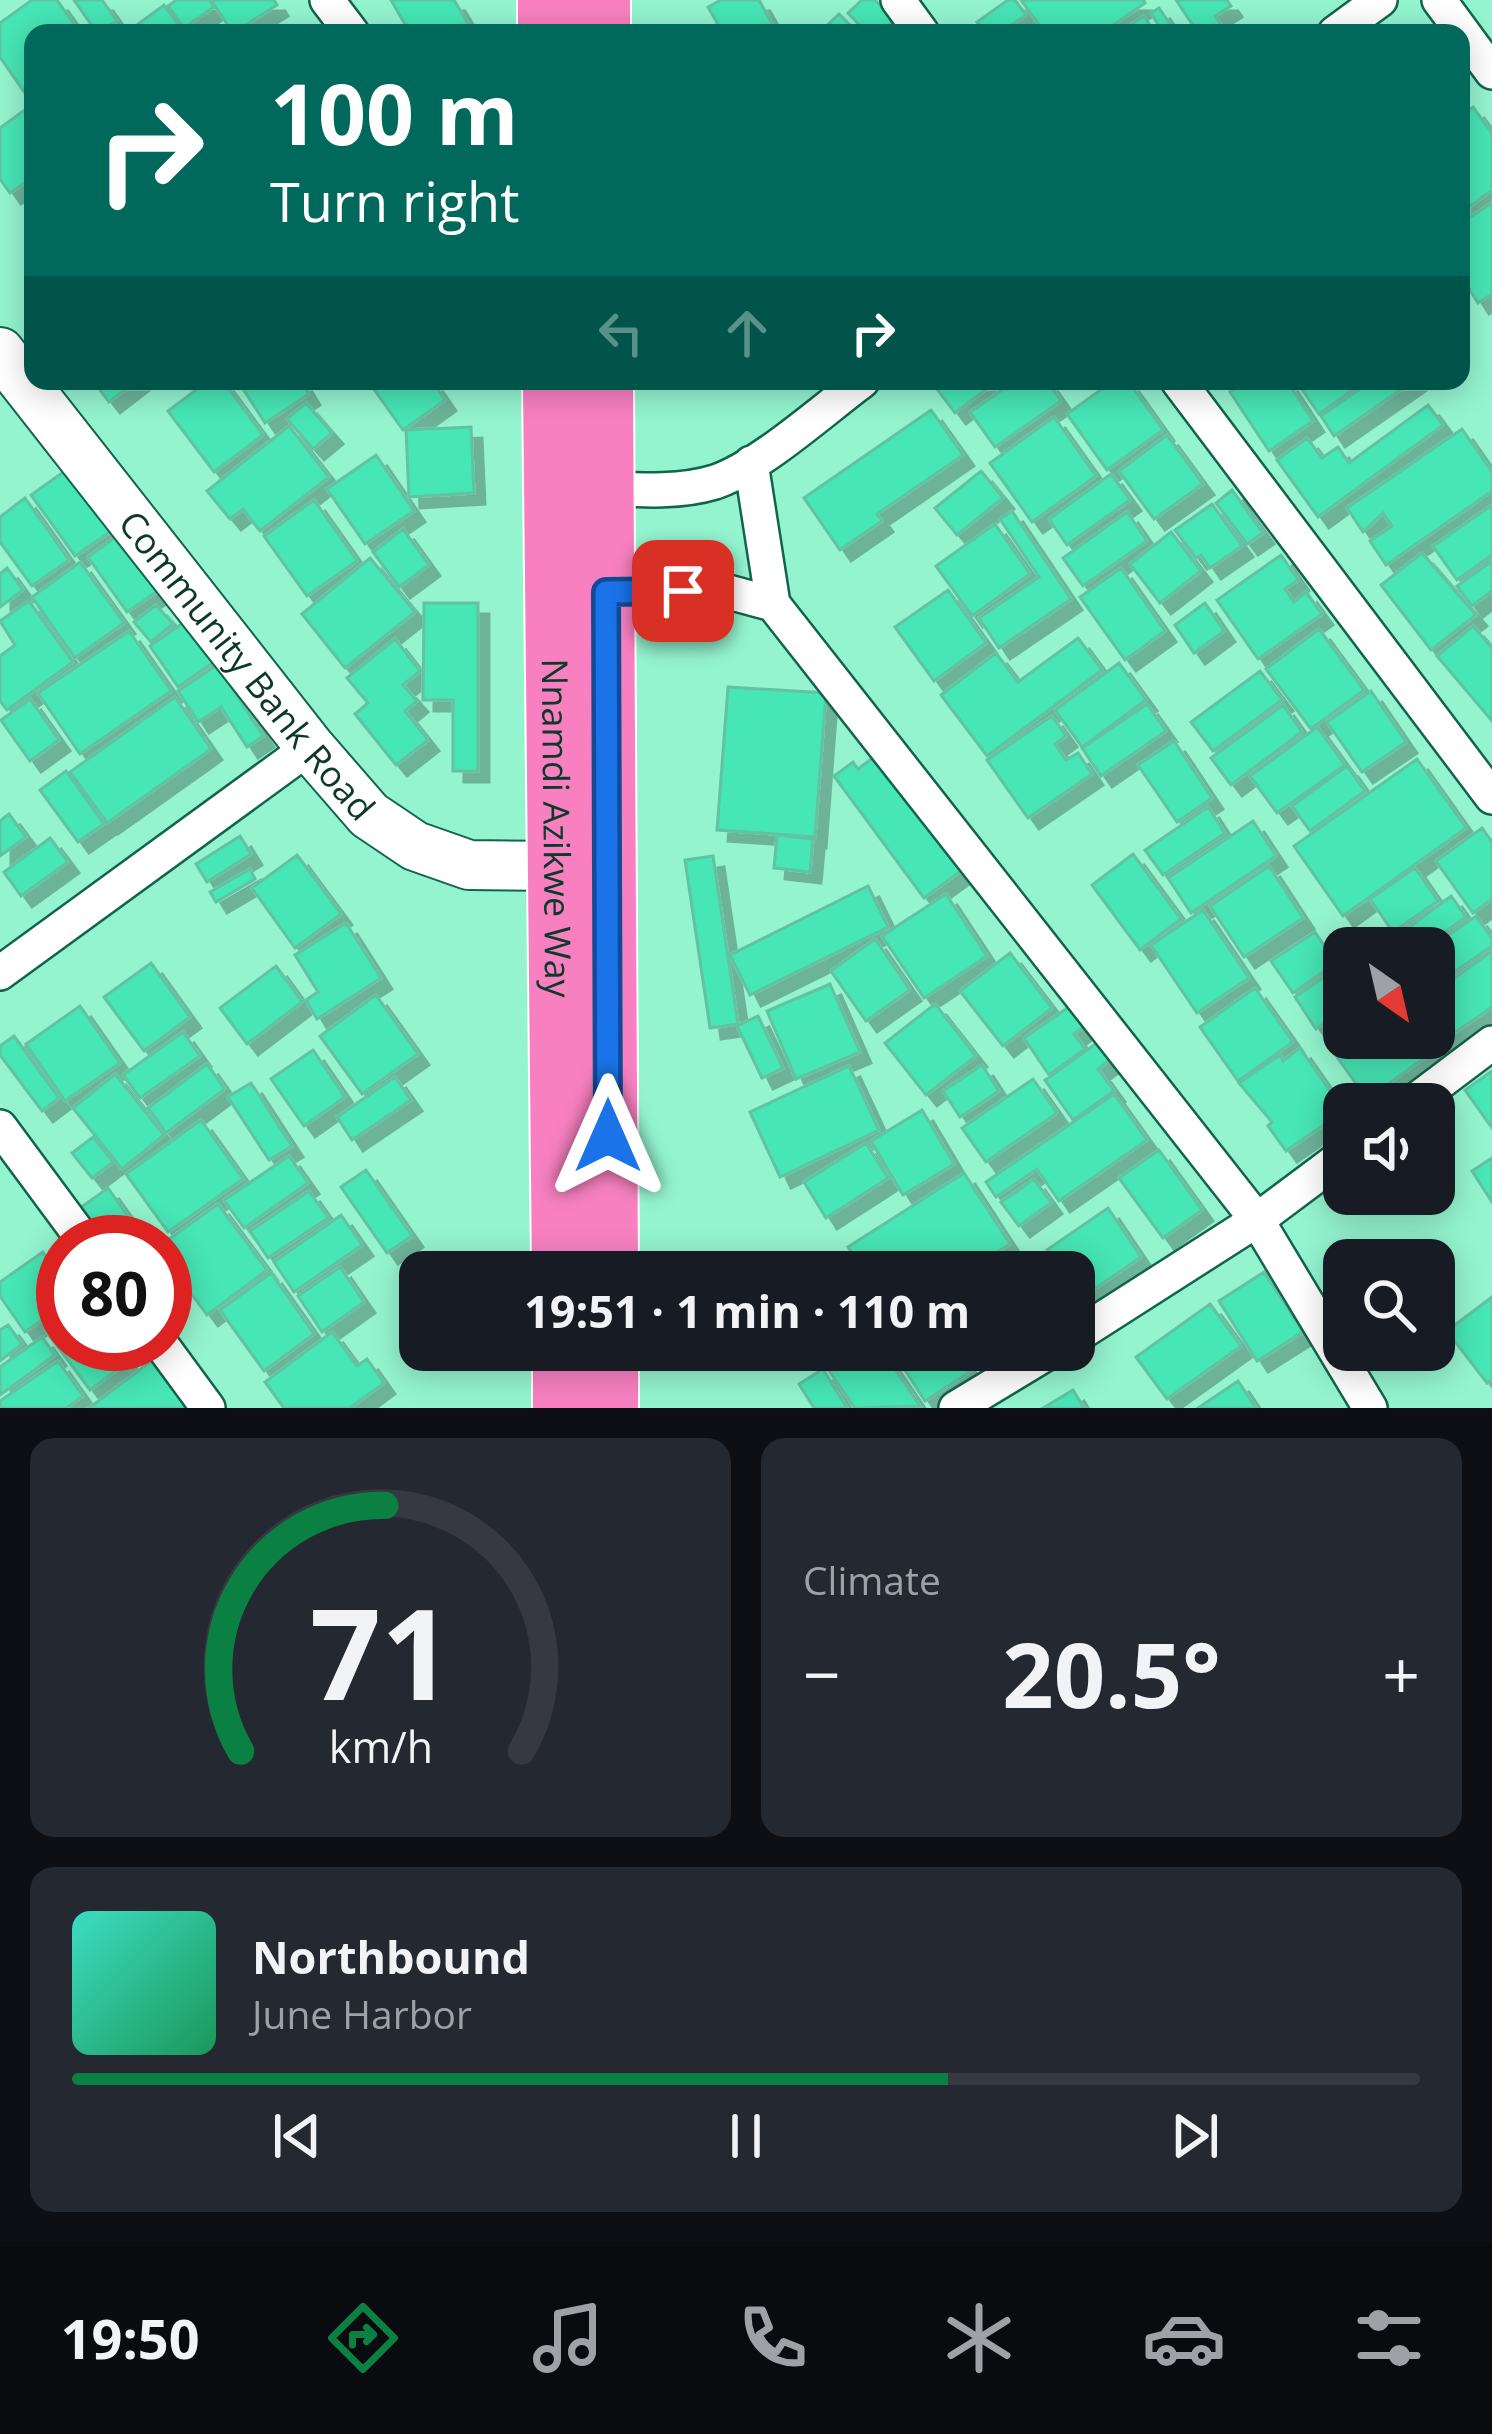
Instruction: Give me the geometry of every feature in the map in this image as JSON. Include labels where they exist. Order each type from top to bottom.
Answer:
[{"type":"highway","name":"Nnamdi Azikwe Way","points":[[554,390],[581,594],[607,1251]]},
{"type":"highway","name":"Nnamdi Azikwe Way","points":[[562,1251],[560,866],[581,594],[604,488],[603,390]]},
{"type":"highway","points":[[562,1371],[563,1408]]},
{"type":"highway","points":[[608,1371],[608,1408]]},
{"type":"street","points":[[327,0],[345,24]]},
{"type":"street","points":[[1347,24],[1380,0]]},
{"type":"street","points":[[1470,42],[1492,72]]},
{"type":"street","name":"Community Bank Road","points":[[0,352],[24,383]]},
{"type":"street","name":"Community Bank Road","points":[[30,390],[368,815],[415,846],[469,865],[560,866]]},
{"type":"street","points":[[604,488],[660,491],[716,482],[751,463],[850,390]]},
{"type":"street","points":[[1185,390],[1492,797]]},
{"type":"street","points":[[751,463],[773,604],[1257,1220],[1370,1408]]},
{"type":"street","points":[[581,594],[721,590],[773,604]]},
{"type":"street","points":[[0,973],[310,747]]},
{"type":"street","points":[[1439,1083],[1492,1043]]},
{"type":"street","points":[[0,1127],[65,1215]]},
{"type":"street","points":[[1095,1324],[1257,1220],[1323,1171]]},
{"type":"street","points":[[180,1371],[208,1408]]},
{"type":"street","points":[[956,1408],[1017,1371]]},
{"type":"building","points":[[32,0],[57,0],[74,24],[24,24],[24,92],[0,57],[0,23]]},
{"type":"building","points":[[74,0],[102,0],[117,21],[91,24]]},
{"type":"building","points":[[177,0],[209,0],[214,7],[190,24],[181,24],[168,6]]},
{"type":"building","points":[[211,0],[274,0],[277,5],[247,24],[227,24]]},
{"type":"building","points":[[391,0],[454,0],[468,24],[405,24]]},
{"type":"building","points":[[721,0],[759,0],[772,24],[718,24],[708,7]]},
{"type":"building","points":[[862,0],[875,0],[894,20],[858,24],[848,13]]},
{"type":"building","points":[[1008,0],[1015,0],[1026,15],[1013,24],[977,22]]},
{"type":"building","points":[[1021,0],[1145,3],[1115,24],[1038,24]]},
{"type":"building","points":[[1176,0],[1227,0],[1231,6],[1215,16],[1221,24],[1192,24]]},
{"type":"building","points":[[164,5],[178,24],[138,24]]},
{"type":"building","points":[[1159,8],[1170,24],[1158,24],[1151,13]]},
{"type":"building","points":[[839,14],[849,24],[828,24]]},
{"type":"building","points":[[1473,107],[1492,133],[1492,190],[1470,206]]},
{"type":"building","points":[[24,111],[24,183],[10,193],[0,179],[0,128]]},
{"type":"building","points":[[1492,203],[1492,294],[1478,303],[1470,290],[1470,217]]},
{"type":"building","points":[[100,390],[124,390],[109,402]]},
{"type":"building","points":[[196,390],[230,390],[263,435],[214,472],[168,411]]},
{"type":"building","points":[[244,390],[307,390],[309,394],[265,423]]},
{"type":"building","points":[[374,390],[438,390],[445,400],[403,430]]},
{"type":"building","points":[[938,390],[985,390],[955,413]]},
{"type":"building","points":[[1002,390],[1053,390],[1061,401],[995,447],[970,412]]},
{"type":"building","points":[[1100,390],[1134,390],[1163,430],[1107,470],[1067,414]]},
{"type":"building","points":[[1293,390],[1313,421],[1269,451],[1230,392]]},
{"type":"building","points":[[1302,390],[1352,390],[1319,414]]},
{"type":"building","points":[[1358,390],[1400,390],[1334,436],[1321,416]]},
{"type":"building","points":[[306,403],[332,433],[313,449],[287,419]]},
{"type":"building","points":[[1428,405],[1443,425],[1318,517],[1277,460],[1307,438],[1322,458],[1338,447],[1349,463]]},
{"type":"building","points":[[931,410],[963,455],[877,514],[882,521],[840,550],[804,498]]},
{"type":"building","points":[[1054,417],[1096,476],[1032,522],[990,463]]},
{"type":"building","points":[[289,426],[329,477],[260,531],[243,509],[230,519],[207,491]]},
{"type":"building","points":[[471,427],[474,493],[409,497],[406,430]]},
{"type":"building","points":[[1462,429],[1492,472],[1492,491],[1386,565],[1370,541],[1392,526],[1383,513],[1363,532],[1347,508]]},
{"type":"building","points":[[1167,435],[1203,484],[1154,519],[1119,471]]},
{"type":"building","points":[[376,455],[414,511],[365,544],[327,489]]},
{"type":"building","points":[[69,468],[113,530],[75,556],[31,495]]},
{"type":"building","points":[[981,471],[1003,498],[957,535],[935,508]]},
{"type":"building","points":[[1111,474],[1130,500],[1067,545],[1049,519]]},
{"type":"building","points":[[1232,490],[1263,533],[1247,544],[1216,503]]},
{"type":"building","points":[[25,498],[69,560],[32,586],[0,542],[0,517]]},
{"type":"building","points":[[314,500],[357,561],[307,596],[264,536]]},
{"type":"building","points":[[1212,504],[1242,546],[1210,568],[1175,530]]},
{"type":"building","points":[[1492,505],[1492,555],[1457,580],[1433,546]]},
{"type":"building","points":[[1012,511],[1071,599],[999,648],[979,618],[1039,577],[1000,519]]},
{"type":"building","points":[[1127,512],[1147,541],[1083,586],[1063,558]]},
{"type":"building","points":[[995,524],[1030,574],[972,616],[936,566]]},
{"type":"building","points":[[403,529],[429,565],[399,587],[373,552]]},
{"type":"building","points":[[1171,532],[1201,571],[1160,603],[1130,564]]},
{"type":"building","points":[[121,533],[161,589],[127,612],[88,557]]},
{"type":"building","points":[[1422,553],[1476,615],[1431,650],[1381,585]]},
{"type":"building","points":[[1281,555],[1298,580],[1285,589],[1294,602],[1306,592],[1322,614],[1258,659],[1217,600]]},
{"type":"building","points":[[370,558],[415,612],[345,668],[302,614]]},
{"type":"building","points":[[1492,561],[1492,591],[1472,606],[1457,586]]},
{"type":"building","points":[[80,562],[124,623],[75,658],[32,597]]},
{"type":"building","points":[[7,568],[23,590],[0,607],[0,574]]},
{"type":"building","points":[[1121,568],[1165,631],[1125,660],[1080,597]]},
{"type":"building","points":[[948,590],[986,643],[934,681],[895,627]]},
{"type":"building","points":[[29,601],[73,662],[7,710],[0,701],[0,656],[15,645],[0,621]]},
{"type":"building","points":[[424,603],[478,603],[478,771],[453,771],[453,700],[423,700]]},
{"type":"building","points":[[1205,603],[1224,631],[1194,653],[1175,625]]},
{"type":"building","points":[[156,605],[173,624],[151,642],[134,622]]},
{"type":"building","points":[[190,618],[218,659],[178,687],[150,646]]},
{"type":"building","points":[[1473,626],[1492,648],[1492,721],[1437,656]]},
{"type":"building","points":[[1319,629],[1364,690],[1311,729],[1266,669]]},
{"type":"building","points":[[129,631],[171,691],[80,754],[38,693]]},
{"type":"building","points":[[1078,638],[1102,670],[987,756],[941,695],[996,653],[1018,682]]},
{"type":"building","points":[[395,639],[420,671],[403,685],[417,701],[405,711],[428,740],[396,765],[355,714],[368,703],[347,678]]},
{"type":"building","points":[[1119,663],[1146,700],[1082,747],[1055,710]]},
{"type":"building","points":[[217,665],[263,736],[247,747],[221,707],[198,722],[178,691]]},
{"type":"building","points":[[1260,671],[1282,700],[1213,751],[1191,722]]},
{"type":"building","points":[[728,687],[826,693],[815,837],[717,830]]},
{"type":"building","points":[[1371,691],[1406,742],[1362,772],[1327,722]]},
{"type":"building","points":[[175,697],[211,749],[107,823],[70,772]]},
{"type":"building","points":[[30,699],[59,740],[30,761],[1,720]]},
{"type":"building","points":[[1147,704],[1166,731],[1101,776],[1082,748]]},
{"type":"building","points":[[1283,705],[1302,732],[1231,785],[1211,758]]},
{"type":"building","points":[[1052,716],[1066,736],[1055,744],[1066,760],[1078,753],[1092,774],[1028,818],[987,760]]},
{"type":"building","points":[[1317,727],[1345,765],[1277,813],[1250,776]]},
{"type":"building","points":[[1174,741],[1212,798],[1177,822],[1138,765]]},
{"type":"building","points":[[875,756],[961,871],[924,898],[834,776],[853,762],[858,769]]},
{"type":"building","points":[[1417,759],[1466,828],[1343,916],[1294,846]]},
{"type":"building","points":[[1347,766],[1365,791],[1310,831],[1292,806]]},
{"type":"building","points":[[66,771],[104,824],[78,842],[40,790]]},
{"type":"building","points":[[1208,807],[1225,833],[1163,875],[1145,850]]},
{"type":"building","points":[[9,814],[26,837],[0,856],[0,821]]},
{"type":"building","points":[[1253,821],[1276,856],[1191,913],[1168,878]]},
{"type":"building","points":[[1482,828],[1492,842],[1492,899],[1473,913],[1436,861]]},
{"type":"building","points":[[777,835],[813,839],[810,872],[774,868]]},
{"type":"building","points":[[240,836],[251,854],[207,882],[196,864]]},
{"type":"building","points":[[50,838],[68,862],[21,896],[4,872]]},
{"type":"building","points":[[1133,854],[1181,919],[1140,950],[1092,885]]},
{"type":"building","points":[[297,855],[341,914],[295,948],[252,888]]},
{"type":"building","points":[[713,856],[738,1024],[710,1028],[685,860]]},
{"type":"building","points":[[1269,866],[1303,918],[1244,957],[1210,906]]},
{"type":"building","points":[[1415,868],[1438,901],[1400,927],[1390,927],[1370,899]]},
{"type":"building","points":[[250,869],[255,879],[216,902],[210,892]]},
{"type":"building","points":[[868,886],[888,927],[750,995],[730,955]]},
{"type":"building","points":[[946,894],[987,956],[924,998],[882,936]]},
{"type":"building","points":[[1451,896],[1466,917],[1452,927],[1409,927]]},
{"type":"building","points":[[1203,910],[1249,978],[1197,1013],[1151,945]]},
{"type":"building","points":[[1476,916],[1492,938],[1492,946],[1455,972],[1455,931]]},
{"type":"building","points":[[346,923],[381,978],[317,1019],[306,1000],[318,992],[295,955]]},
{"type":"building","points":[[1315,932],[1323,944],[1323,972],[1293,993],[1271,961]]},
{"type":"building","points":[[875,939],[910,990],[866,1021],[831,971]]},
{"type":"building","points":[[1492,951],[1492,1007],[1455,1033],[1455,978]]},
{"type":"building","points":[[1010,953],[1052,1008],[1003,1046],[960,991]]},
{"type":"building","points":[[151,963],[190,1017],[144,1051],[104,997]]},
{"type":"building","points":[[276,966],[302,1002],[247,1044],[220,1008]]},
{"type":"building","points":[[1323,978],[1323,1024],[1316,1029],[1295,997]]},
{"type":"building","points":[[830,984],[860,1052],[796,1079],[767,1011]]},
{"type":"building","points":[[1255,988],[1293,1042],[1238,1081],[1200,1027]]},
{"type":"building","points":[[376,995],[418,1054],[362,1094],[320,1036]]},
{"type":"building","points":[[1076,1002],[1090,1022],[1074,1034],[1085,1049],[1049,1075],[1024,1038]]},
{"type":"building","points":[[935,1004],[976,1056],[926,1095],[885,1043]]},
{"type":"building","points":[[80,1006],[120,1063],[65,1101],[26,1044]]},
{"type":"building","points":[[758,1016],[783,1068],[762,1078],[737,1026]]},
{"type":"building","points":[[183,1032],[200,1056],[140,1098],[123,1075]]},
{"type":"building","points":[[14,1036],[59,1098],[42,1111],[0,1055],[0,1046]]},
{"type":"building","points":[[1097,1043],[1110,1060],[1098,1069],[1114,1091],[1073,1120],[1045,1080]]},
{"type":"building","points":[[1300,1048],[1324,1083],[1323,1125],[1286,1151],[1268,1126],[1272,1122],[1239,1083],[1280,1055],[1283,1061]]},
{"type":"building","points":[[313,1050],[345,1097],[304,1126],[271,1079]]},
{"type":"building","points":[[1339,1059],[1423,1059],[1389,1083],[1356,1083]]},
{"type":"building","points":[[207,1064],[225,1089],[166,1133],[148,1108]]},
{"type":"building","points":[[982,1065],[999,1091],[960,1117],[943,1091]]},
{"type":"building","points":[[849,1066],[879,1130],[780,1177],[750,1112]]},
{"type":"building","points":[[1492,1071],[1492,1128],[1465,1090]]},
{"type":"building","points":[[115,1074],[164,1135],[122,1169],[73,1108]]},
{"type":"building","points":[[395,1077],[411,1100],[352,1140],[337,1117]]},
{"type":"building","points":[[1033,1079],[1057,1113],[986,1162],[962,1128]]},
{"type":"building","points":[[251,1083],[292,1146],[269,1160],[228,1097]]},
{"type":"building","points":[[1114,1094],[1147,1140],[1059,1201],[1037,1169],[996,1197],[986,1182]]},
{"type":"building","points":[[922,1110],[954,1164],[903,1195],[871,1141]]},
{"type":"building","points":[[201,1120],[243,1179],[192,1215],[156,1215],[126,1174]]},
{"type":"building","points":[[93,1137],[113,1162],[92,1178],[72,1153]]},
{"type":"building","points":[[866,1143],[888,1178],[826,1218],[804,1182]]},
{"type":"building","points":[[1159,1150],[1202,1210],[1163,1238],[1119,1178]]},
{"type":"building","points":[[289,1156],[308,1183],[244,1228],[224,1200]]},
{"type":"building","points":[[1492,1158],[1492,1202],[1472,1171]]},
{"type":"building","points":[[366,1170],[412,1236],[387,1253],[341,1187]]},
{"type":"building","points":[[964,1173],[1010,1244],[999,1251],[851,1251],[848,1247]]},
{"type":"building","points":[[1034,1179],[1051,1203],[1019,1226],[1001,1202]]},
{"type":"building","points":[[108,1188],[127,1215],[74,1215]]},
{"type":"building","points":[[309,1191],[328,1218],[268,1258],[250,1231]]},
{"type":"building","points":[[218,1204],[267,1270],[207,1315],[192,1295],[192,1223]]},
{"type":"building","points":[[1108,1208],[1141,1257],[1095,1289],[1095,1251],[1047,1250]]},
{"type":"building","points":[[341,1215],[362,1245],[294,1292],[274,1262]]},
{"type":"building","points":[[36,1257],[36,1324],[25,1332],[0,1296],[0,1282]]},
{"type":"building","points":[[340,1267],[364,1302],[322,1332],[298,1296]]},
{"type":"building","points":[[1264,1272],[1303,1332],[1257,1361],[1219,1301]]},
{"type":"building","points":[[271,1273],[314,1334],[264,1371],[220,1310]]},
{"type":"building","points":[[1492,1297],[1492,1379],[1487,1383],[1455,1341],[1455,1325]]},
{"type":"building","points":[[1210,1304],[1241,1346],[1167,1399],[1136,1357]]},
{"type":"building","points":[[8,1325],[22,1344],[0,1361],[0,1330]]},
{"type":"building","points":[[332,1332],[357,1366],[367,1359],[384,1383],[350,1408],[284,1408],[265,1382]]},
{"type":"building","points":[[36,1341],[36,1369],[0,1395],[0,1367]]},
{"type":"building","points":[[44,1371],[65,1371],[83,1396],[66,1408],[0,1408],[0,1401]]},
{"type":"building","points":[[76,1371],[116,1371],[90,1390]]},
{"type":"building","points":[[138,1371],[163,1371],[192,1408],[89,1408]]},
{"type":"building","points":[[824,1371],[847,1408],[814,1408],[799,1384]]},
{"type":"building","points":[[829,1371],[896,1371],[920,1406],[855,1408]]},
{"type":"building","points":[[906,1371],[971,1371],[925,1401]]},
{"type":"building","points":[[1238,1381],[1256,1408],[1198,1408]]},
{"type":"building","points":[[1073,1390],[1084,1408],[1043,1408]]},
{"type":"route","points":[[608,1136],[606,592],[683,591]]}]
